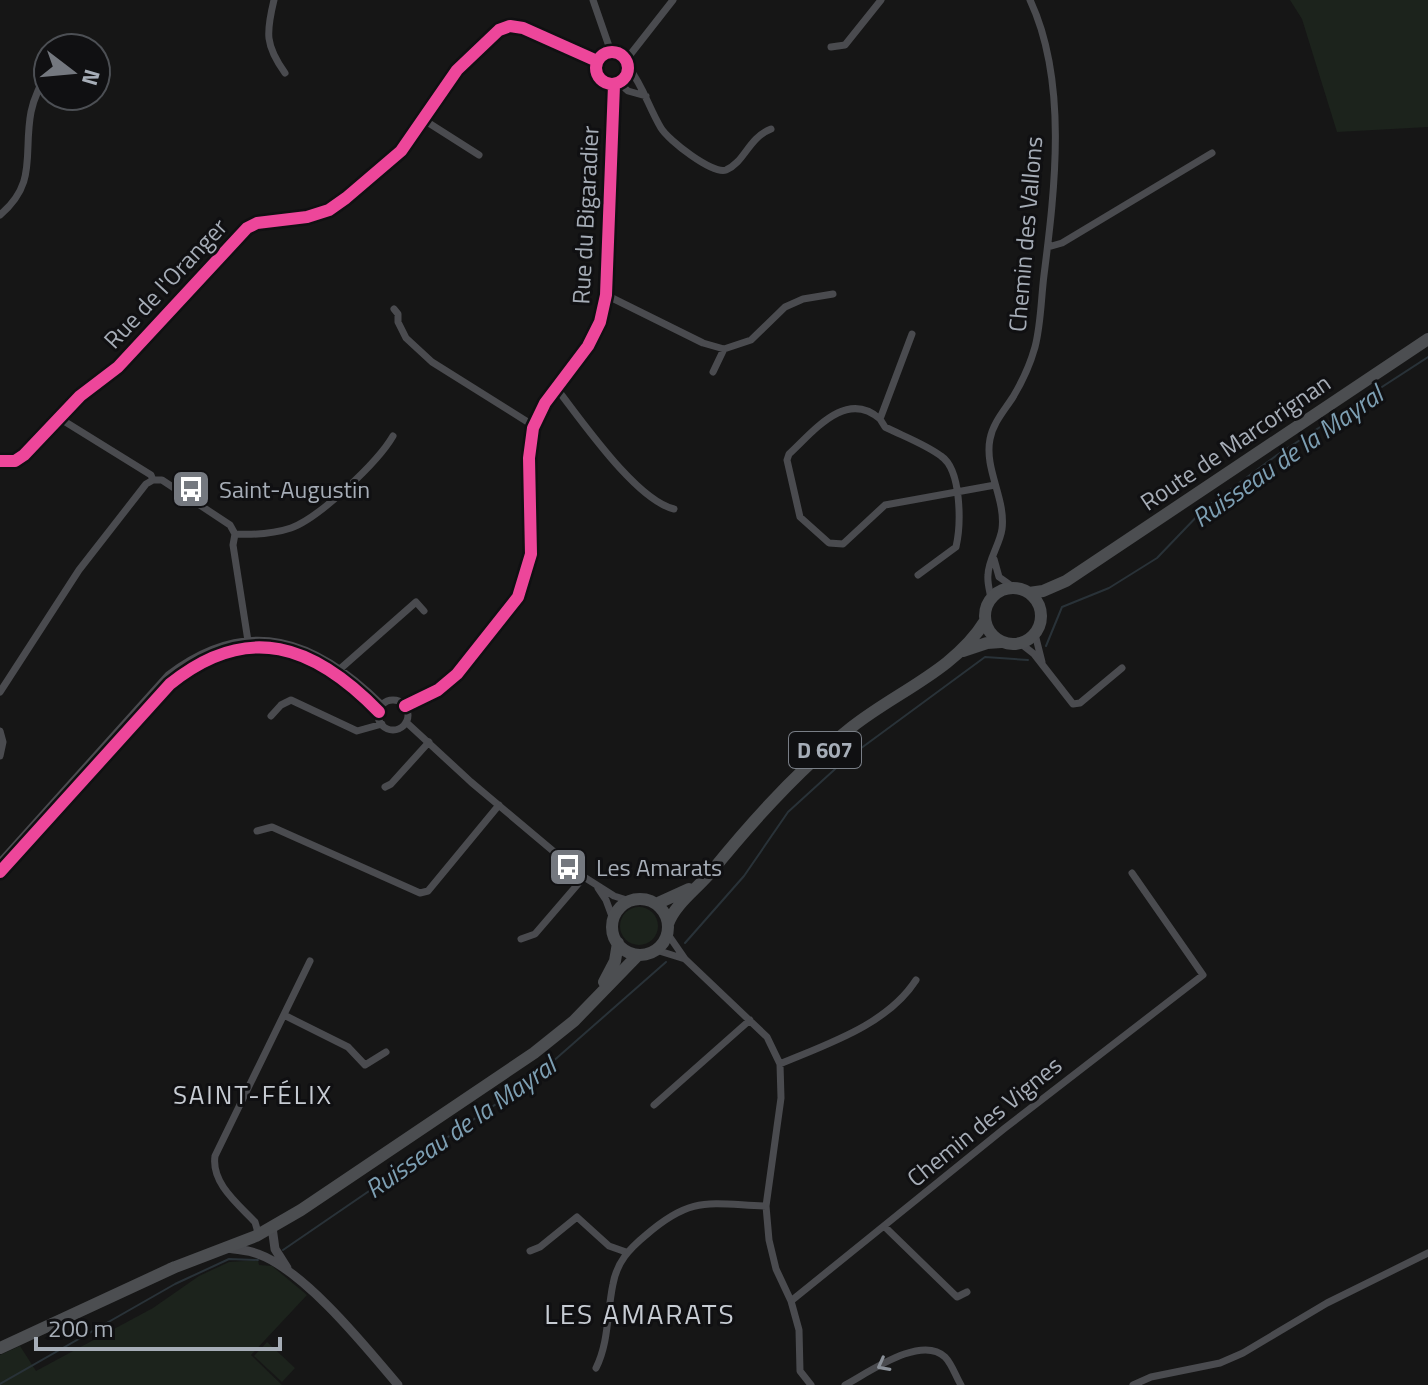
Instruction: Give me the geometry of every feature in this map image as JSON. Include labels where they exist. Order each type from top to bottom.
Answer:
[{"type":"main road","name":"Route de Marcorignan","points":[[1029,593],[1043,591],[1066,581],[1428,339]]},
{"type":"main road","name":"Route de Marcorignan","points":[[1041,617],[1046,604],[1066,581]]},
{"type":"main road","points":[[1016,589],[1029,593],[1041,617],[1035,634],[1020,643],[1001,642],[994,637],[985,621],[987,605],[1002,591],[1016,589]]},
{"type":"main road","name":"D 607","points":[[668,928],[675,911],[807,765],[854,726],[960,652],[985,621]]},
{"type":"main road","name":"D 607","points":[[960,652],[1001,642]]},
{"type":"main road","name":"D 607","points":[[656,904],[678,896],[711,872]]},
{"type":"main road","points":[[170,1269],[272,1227],[534,1053],[574,1021],[638,955],[656,950],[663,944],[668,928],[664,913],[649,901],[630,901],[619,909],[613,919],[614,937],[618,943],[626,951],[638,955]]},
{"type":"main road","points":[[595,998],[615,961],[618,943]]},
{"type":"main road","points":[[2,1347],[257,1229],[346,1180]]},
{"type":"street","points":[[274,0],[267,38],[273,56],[285,73]]},
{"type":"street","points":[[593,0],[611,52]]},
{"type":"street","points":[[617,84],[628,74],[628,64],[673,0]]},
{"type":"street","points":[[831,47],[845,45],[881,0]]},
{"type":"street","name":"Chemin des Vallons","points":[[991,599],[987,571],[1002,529],[1002,512],[989,441],[993,427],[1022,380],[1034,349],[1048,247],[1055,133],[1052,91],[1045,47],[1030,0]]},
{"type":"street","name":"Rue de l'Oranger","points":[[0,461],[15,461],[24,455],[80,396],[118,367],[247,228],[257,223],[307,217],[329,210],[372,177],[401,151],[457,70],[499,30],[510,26],[523,28],[597,61]]},
{"type":"street","points":[[646,96],[617,84],[607,84],[598,77],[597,61],[611,52],[622,55],[640,82],[662,131],[711,170],[724,171],[735,164],[759,134],[771,129]]},
{"type":"street","name":"Rue du Bigaradier","points":[[405,706],[438,690],[457,674],[518,597],[526,578],[531,554],[529,458],[534,426],[545,403],[588,346],[600,322],[606,295],[617,84]]},
{"type":"street","points":[[0,215],[21,193],[32,109]]},
{"type":"street","points":[[424,120],[479,155]]},
{"type":"street","points":[[1048,247],[1062,243],[1212,153]]},
{"type":"street","points":[[606,295],[703,343],[724,349],[751,340],[785,307],[803,299],[833,294]]},
{"type":"street","points":[[394,309],[400,329],[423,355],[534,426]]},
{"type":"street","points":[[880,419],[912,334]]},
{"type":"street","points":[[713,372],[724,349]]},
{"type":"street","points":[[557,389],[601,447],[660,506],[674,509]]},
{"type":"street","points":[[918,575],[956,547],[959,533],[957,492],[944,457],[885,427],[873,413],[861,409],[842,410],[828,418],[789,454],[786,466],[800,517],[829,543],[839,545],[885,505],[957,492],[995,485]]},
{"type":"street","points":[[59,418],[151,475],[153,480]]},
{"type":"street","points":[[235,534],[266,534],[308,520],[382,455],[393,436]]},
{"type":"street","points":[[0,692],[78,572],[146,484],[153,480],[162,480],[226,522],[235,534],[233,545],[248,641]]},
{"type":"street","points":[[993,557],[999,577],[1016,589]]},
{"type":"street","points":[[340,669],[416,602],[424,611]]},
{"type":"street","points":[[1035,634],[1042,664]]},
{"type":"street","points":[[0,862],[168,675],[188,659],[216,647],[248,641],[277,642],[307,649],[328,659],[382,705]]},
{"type":"street","points":[[1020,643],[1042,664],[1073,704],[1080,703],[1122,668]]},
{"type":"street","points":[[271,716],[291,700],[357,731],[382,724],[394,730],[406,722]]},
{"type":"street","points":[[382,724],[379,712],[382,705],[394,700],[405,706],[406,722]]},
{"type":"street","points":[[406,722],[584,877],[596,886],[630,901]]},
{"type":"street","points":[[0,731],[3,742],[0,756]]},
{"type":"street","points":[[385,787],[429,742]]},
{"type":"street","points":[[257,831],[272,827],[420,893],[428,891],[499,805]]},
{"type":"street","name":"Chemin des Vignes","points":[[791,1301],[1005,1128],[1203,975],[1132,873]]},
{"type":"street","points":[[521,939],[535,934],[584,877]]},
{"type":"street","points":[[596,886],[606,900],[613,919]]},
{"type":"street","points":[[668,928],[685,959],[767,1037],[780,1064],[781,1098],[766,1206],[769,1240],[776,1269],[791,1301],[799,1330],[800,1371],[811,1385]]},
{"type":"street","points":[[656,950],[685,959]]},
{"type":"street","points":[[257,1229],[255,1222],[217,1177],[215,1156],[310,961]]},
{"type":"street","points":[[780,1064],[857,1031],[907,995],[916,980]]},
{"type":"street","points":[[284,1015],[348,1047],[365,1065],[386,1052]]},
{"type":"street","points":[[654,1105],[750,1020]]},
{"type":"street","points":[[596,1368],[603,1353],[616,1271],[626,1252],[668,1215],[687,1206],[766,1206]]},
{"type":"street","points":[[530,1251],[540,1247],[577,1217],[609,1246],[626,1252]]},
{"type":"street","points":[[272,1227],[275,1249],[289,1271],[336,1315],[398,1385]]},
{"type":"street","points":[[885,1227],[957,1297],[967,1292]]},
{"type":"street","points":[[226,1248],[256,1253],[289,1271]]},
{"type":"street","points":[[1133,1385],[1151,1377],[1192,1370],[1232,1358],[1327,1303],[1428,1253]]},
{"type":"street","points":[[845,1385],[912,1349],[945,1357],[961,1385]]},
{"type":"shaded area","points":[[1290,0],[1428,0],[1428,127],[1337,132],[1302,19]]},
{"type":"shaded area","points":[[639,907],[652,913],[658,926],[652,939],[639,945],[626,939],[620,926],[626,913]]},
{"type":"shaded area","points":[[258,1260],[259,1265],[272,1266],[307,1295],[251,1355],[282,1385],[0,1385],[0,1355],[20,1346],[36,1371],[153,1308],[199,1276],[229,1262]]},
{"type":"shaded area","points":[[267,1342],[295,1368],[282,1382],[254,1356]]},
{"type":"waterway","name":"Ruisseau de la Mayral","points":[[1046,646],[1062,607],[1109,588],[1157,558],[1204,509],[1277,455],[1428,357]]},
{"type":"waterway","name":"Ruisseau de la Mayral","points":[[685,943],[744,876],[788,812],[845,760],[985,657],[1028,660]]},
{"type":"waterway","name":"Ruisseau de la Mayral","points":[[283,1250],[534,1078],[666,962]]},
{"type":"waterway","name":"Ruisseau de la Mayral","points":[[0,1384],[175,1284],[229,1259],[258,1260]]},
{"type":"cycle path","points":[[0,461],[15,461],[24,455],[80,396],[118,367],[247,228],[257,223],[307,217],[329,210],[401,151],[457,70],[499,30],[510,26],[523,28],[597,61]]},
{"type":"cycle path","points":[[612,52],[624,56],[628,68],[624,80],[612,84],[600,80],[596,68],[600,56],[612,52]]},
{"type":"cycle path","points":[[405,706],[438,690],[457,674],[518,597],[531,554],[529,458],[533,428],[545,403],[588,346],[600,322],[606,295],[614,85]]},
{"type":"cycle path","points":[[0,872],[170,684],[199,664],[226,652],[253,648],[279,649],[305,657],[330,670],[379,712]]},
{"type":"place","name":"Saint-Augustin","points":[[191,489]]},
{"type":"place","name":"Les Amarats","points":[[568,867]]},
{"type":"district","name":"SAINT-FÉLIX","points":[[253,1094]]},
{"type":"district","name":"LES AMARATS","points":[[640,1313]]}]
